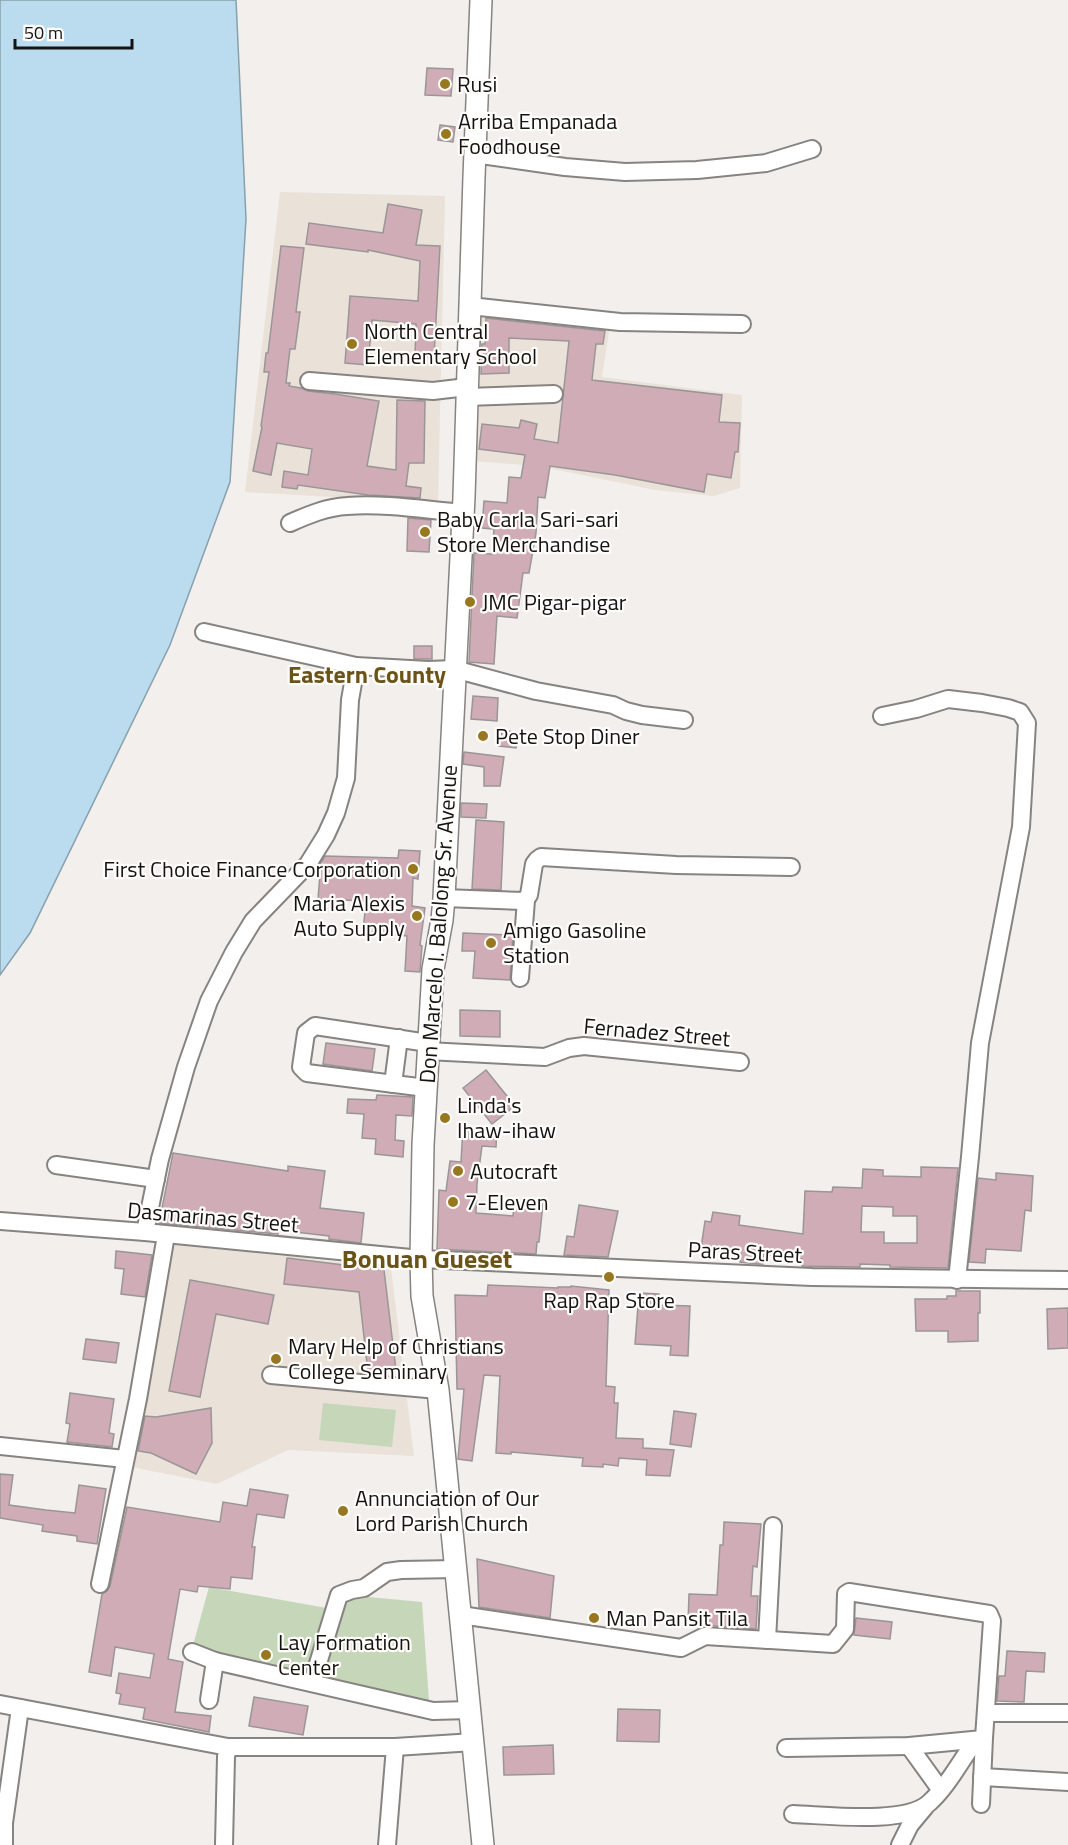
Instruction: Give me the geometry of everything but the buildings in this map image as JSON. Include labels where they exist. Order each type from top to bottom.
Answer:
[{"type":"main road","name":"Don Marcelo I. Balolong Sr. Avenue","points":[[481,0],[463,513],[444,898],[433,969],[428,1047],[421,1259],[422,1296],[438,1390],[483,1845]]},
{"type":"street","points":[[474,154],[625,172],[697,170],[766,163],[812,149]]},
{"type":"street","points":[[470,306],[620,322],[742,324]]},
{"type":"street","points":[[309,381],[467,392],[554,394]]},
{"type":"street","points":[[290,523],[314,513],[347,506],[401,507],[463,513]]},
{"type":"street","points":[[204,632],[356,666],[454,669],[536,691],[613,705],[642,715],[684,720]]},
{"type":"street","points":[[145,1232],[156,1179],[186,1067],[209,1001],[253,921],[308,864],[326,835],[336,813],[346,778],[350,700],[356,666]]},
{"type":"street","points":[[882,716],[948,699],[1008,708],[1020,712],[1027,723],[1021,827],[980,1043],[957,1280]]},
{"type":"street","points":[[520,978],[526,900],[534,864],[541,857],[676,865],[791,867]]},
{"type":"street","points":[[444,898],[526,900]]},
{"type":"street","name":"Fernadez Street","points":[[393,1084],[303,1071],[301,1067],[306,1033],[315,1026],[328,1027],[399,1038],[428,1047],[545,1057],[569,1048],[584,1046],[740,1062]]},
{"type":"street","points":[[399,1038],[393,1084],[426,1088]]},
{"type":"street","points":[[56,1164],[156,1179]]},
{"type":"street","name":"Dasmarinas Street","points":[[0,1221],[145,1232],[421,1259]]},
{"type":"street","points":[[100,1584],[138,1399],[166,1235]]},
{"type":"street","name":"Paras Street","points":[[421,1259],[800,1277],[1068,1280]]},
{"type":"street","points":[[271,1375],[438,1390]]},
{"type":"street","points":[[0,1446],[125,1459]]},
{"type":"street","points":[[767,1640],[773,1526]]},
{"type":"street","points":[[312,1683],[339,1595],[364,1588],[387,1572],[456,1569]]},
{"type":"street","points":[[460,1615],[681,1648],[705,1636],[833,1644],[845,1629],[846,1594],[849,1592],[988,1614],[992,1621],[987,1713],[980,1739],[981,1804]]},
{"type":"street","points":[[192,1652],[215,1661],[433,1711],[470,1710]]},
{"type":"street","points":[[209,1700],[215,1661]]},
{"type":"street","points":[[0,1704],[228,1747],[395,1747],[474,1742]]},
{"type":"street","points":[[4,1845],[4,1823],[20,1708]]},
{"type":"street","points":[[987,1713],[1068,1713]]},
{"type":"street","points":[[786,1748],[909,1746],[980,1739]]},
{"type":"street","points":[[900,1845],[910,1825],[980,1739]]},
{"type":"street","points":[[909,1746],[940,1789]]},
{"type":"street","points":[[224,1845],[225,1757],[228,1747]]},
{"type":"street","points":[[387,1845],[395,1747]]},
{"type":"street","points":[[982,1777],[1068,1782]]},
{"type":"street","points":[[793,1814],[883,1817],[900,1815],[927,1804]]},
{"type":"shaded area","name":"North Central Elementary School","points":[[280,192],[445,196],[438,503],[245,492]]},
{"type":"shaded area","points":[[480,313],[610,326],[602,377],[742,395],[740,488],[714,496],[655,490],[538,466],[472,461]]},
{"type":"shaded area","name":"Mary Help of Christians College Seminary","points":[[171,1243],[391,1268],[414,1456],[288,1450],[217,1484],[131,1467]]},
{"type":"green space","points":[[323,1403],[396,1410],[392,1447],[319,1440]]},
{"type":"green space","points":[[209,1587],[343,1611],[347,1595],[422,1602],[429,1701],[192,1649]]},
{"type":"water","points":[[0,0],[236,0],[246,219],[230,482],[170,645],[30,933],[0,975]]},
{"type":"place","name":"Rusi","points":[[445,84]]},
{"type":"place","name":"Arriba Empanada Foodhouse","points":[[446,134]]},
{"type":"place","name":"North Central Elementary School","points":[[352,344]]},
{"type":"place","name":"Baby Carla Sari-sari Store Merchandise","points":[[425,532]]},
{"type":"place","name":"JMC Pigar-pigar","points":[[470,602]]},
{"type":"place","name":"Pete Stop Diner","points":[[483,736]]},
{"type":"place","name":"First Choice Finance Corporation","points":[[413,869]]},
{"type":"place","name":"Maria Alexis Auto Supply","points":[[417,916]]},
{"type":"place","name":"Amigo Gasoline Station","points":[[491,943]]},
{"type":"place","name":"Linda's Ihaw-ihaw","points":[[445,1118]]},
{"type":"place","name":"Autocraft","points":[[458,1171]]},
{"type":"place","name":"7-Eleven","points":[[453,1202]]},
{"type":"place","name":"Rap Rap Store","points":[[609,1277]]},
{"type":"place","name":"Mary Help of Christians College Seminary","points":[[276,1359]]},
{"type":"place","name":"Annunciation of Our Lord Parish Church","points":[[343,1511]]},
{"type":"place","name":"Man Pansit Tila","points":[[594,1618]]},
{"type":"place","name":"Lay Formation Center","points":[[266,1655]]},
{"type":"district","name":"Eastern County","points":[[367,674]]},
{"type":"district","name":"Bonuan Gueset","points":[[427,1258]]}]
